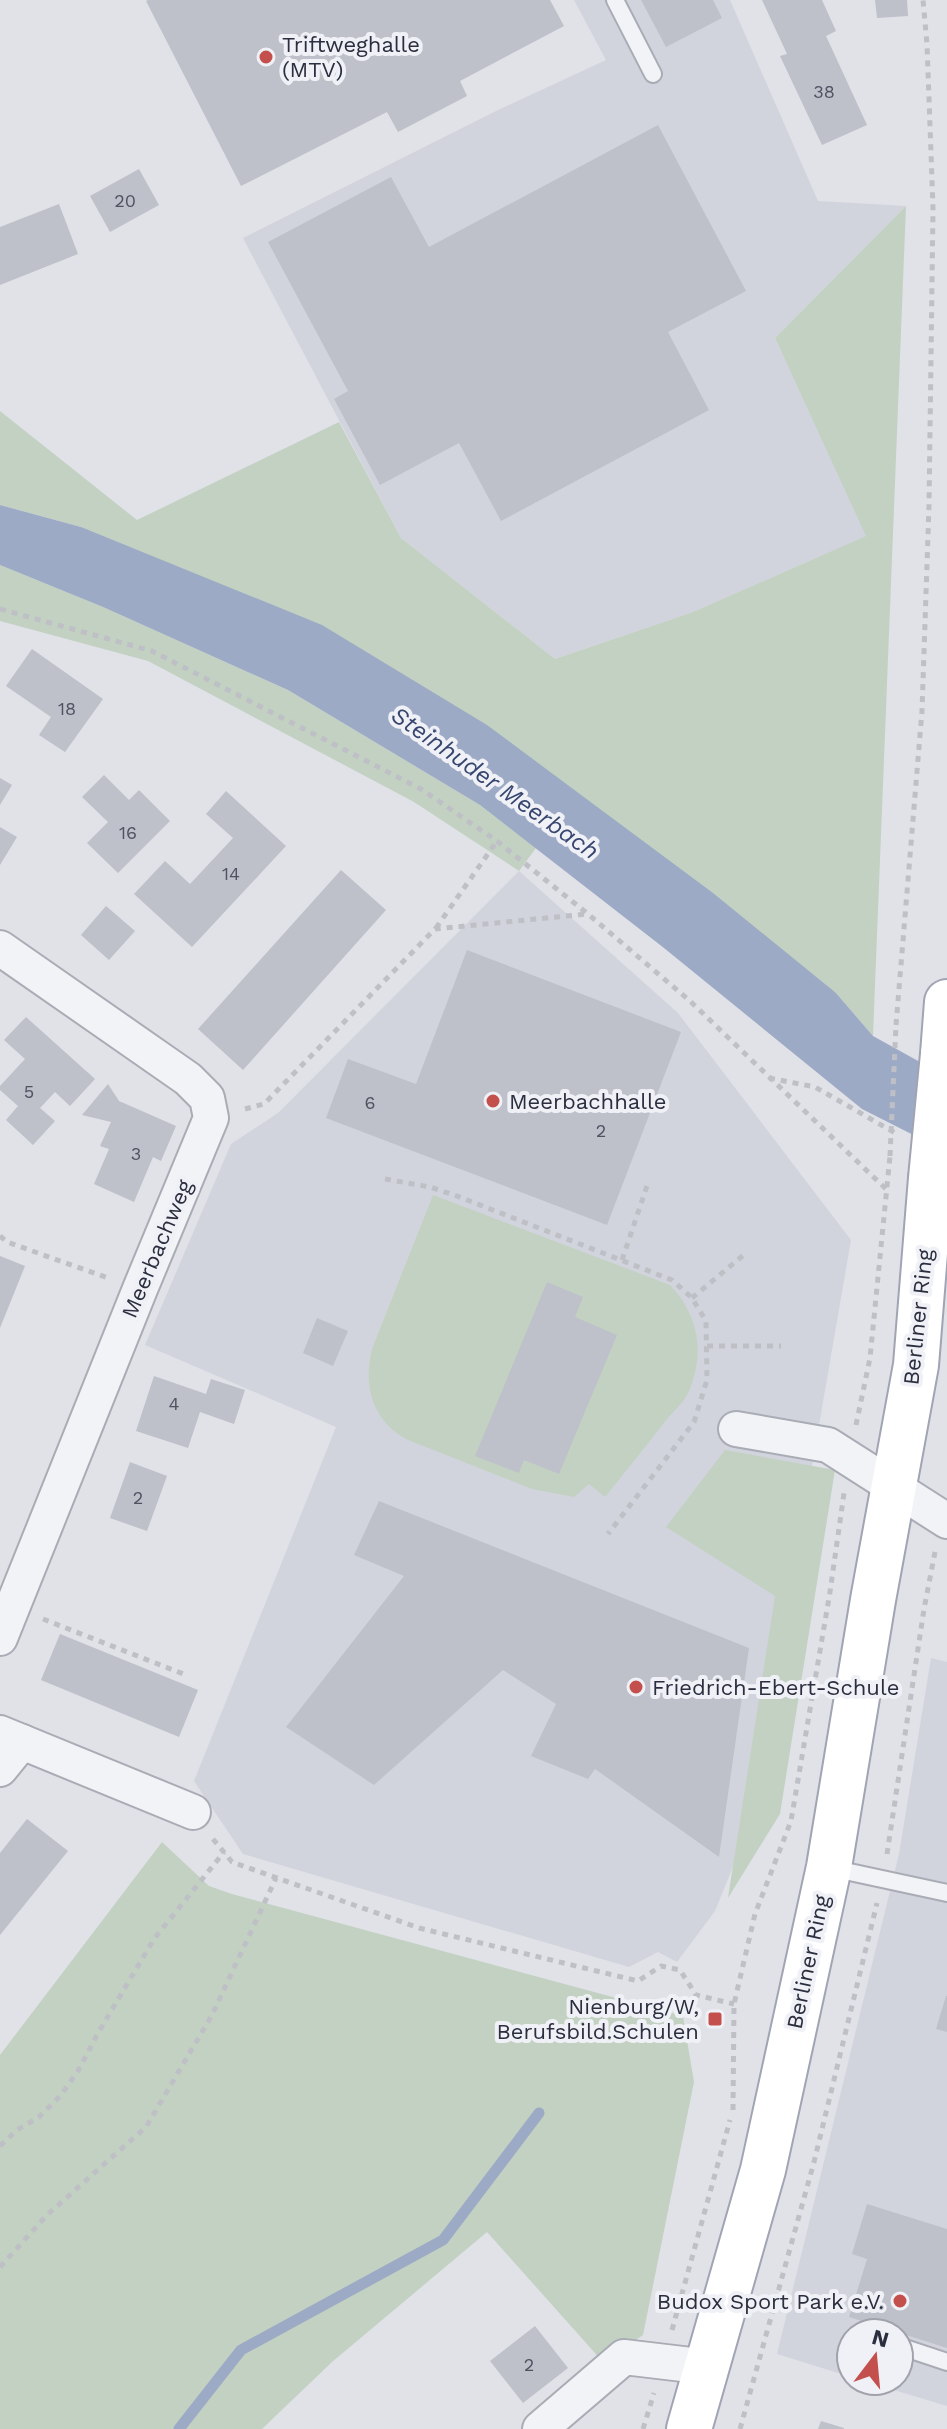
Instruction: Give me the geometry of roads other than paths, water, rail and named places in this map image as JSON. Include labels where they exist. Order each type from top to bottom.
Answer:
[{"type":"main road","name":"Berliner Ring","points":[[689,2429],[763,2170],[829,1867],[916,1365],[947,1002]]},
{"type":"street","name":"Meerbachweg","points":[[0,948],[188,1079],[207,1098],[211,1118],[6,1622]]},
{"type":"street","points":[[736,1429],[828,1445],[945,1520]]},
{"type":"street","points":[[0,1769],[11,1737],[193,1812]]},
{"type":"street","points":[[540,2429],[624,2357],[708,2367]]},
{"type":"lane","points":[[615,0],[653,74]]},
{"type":"lane","points":[[829,1867],[947,1893]]},
{"type":"lane","points":[[915,2351],[947,2362]]},
{"type":"water","name":"Steinhuder Meerbach","points":[[0,505],[81,527],[322,625],[487,725],[713,893],[836,993],[873,1036],[947,1077],[947,1152],[862,1109],[664,948],[480,805],[288,690],[103,607],[0,565]]},
{"type":"waterway","points":[[179,2429],[241,2350],[443,2240],[539,2113]]},
{"type":"place","name":"Triftweghalle (MTV)","points":[[266,57]]},
{"type":"place","name":"Meerbachhalle","points":[[493,1101]]},
{"type":"place","name":"Friedrich-Ebert-Schule","points":[[636,1687]]},
{"type":"place","name":"Nienburg/W, Berufsbild.Schulen","points":[[715,2019]]},
{"type":"place","name":"Budox Sport Park e.V.","points":[[900,2301]]}]
